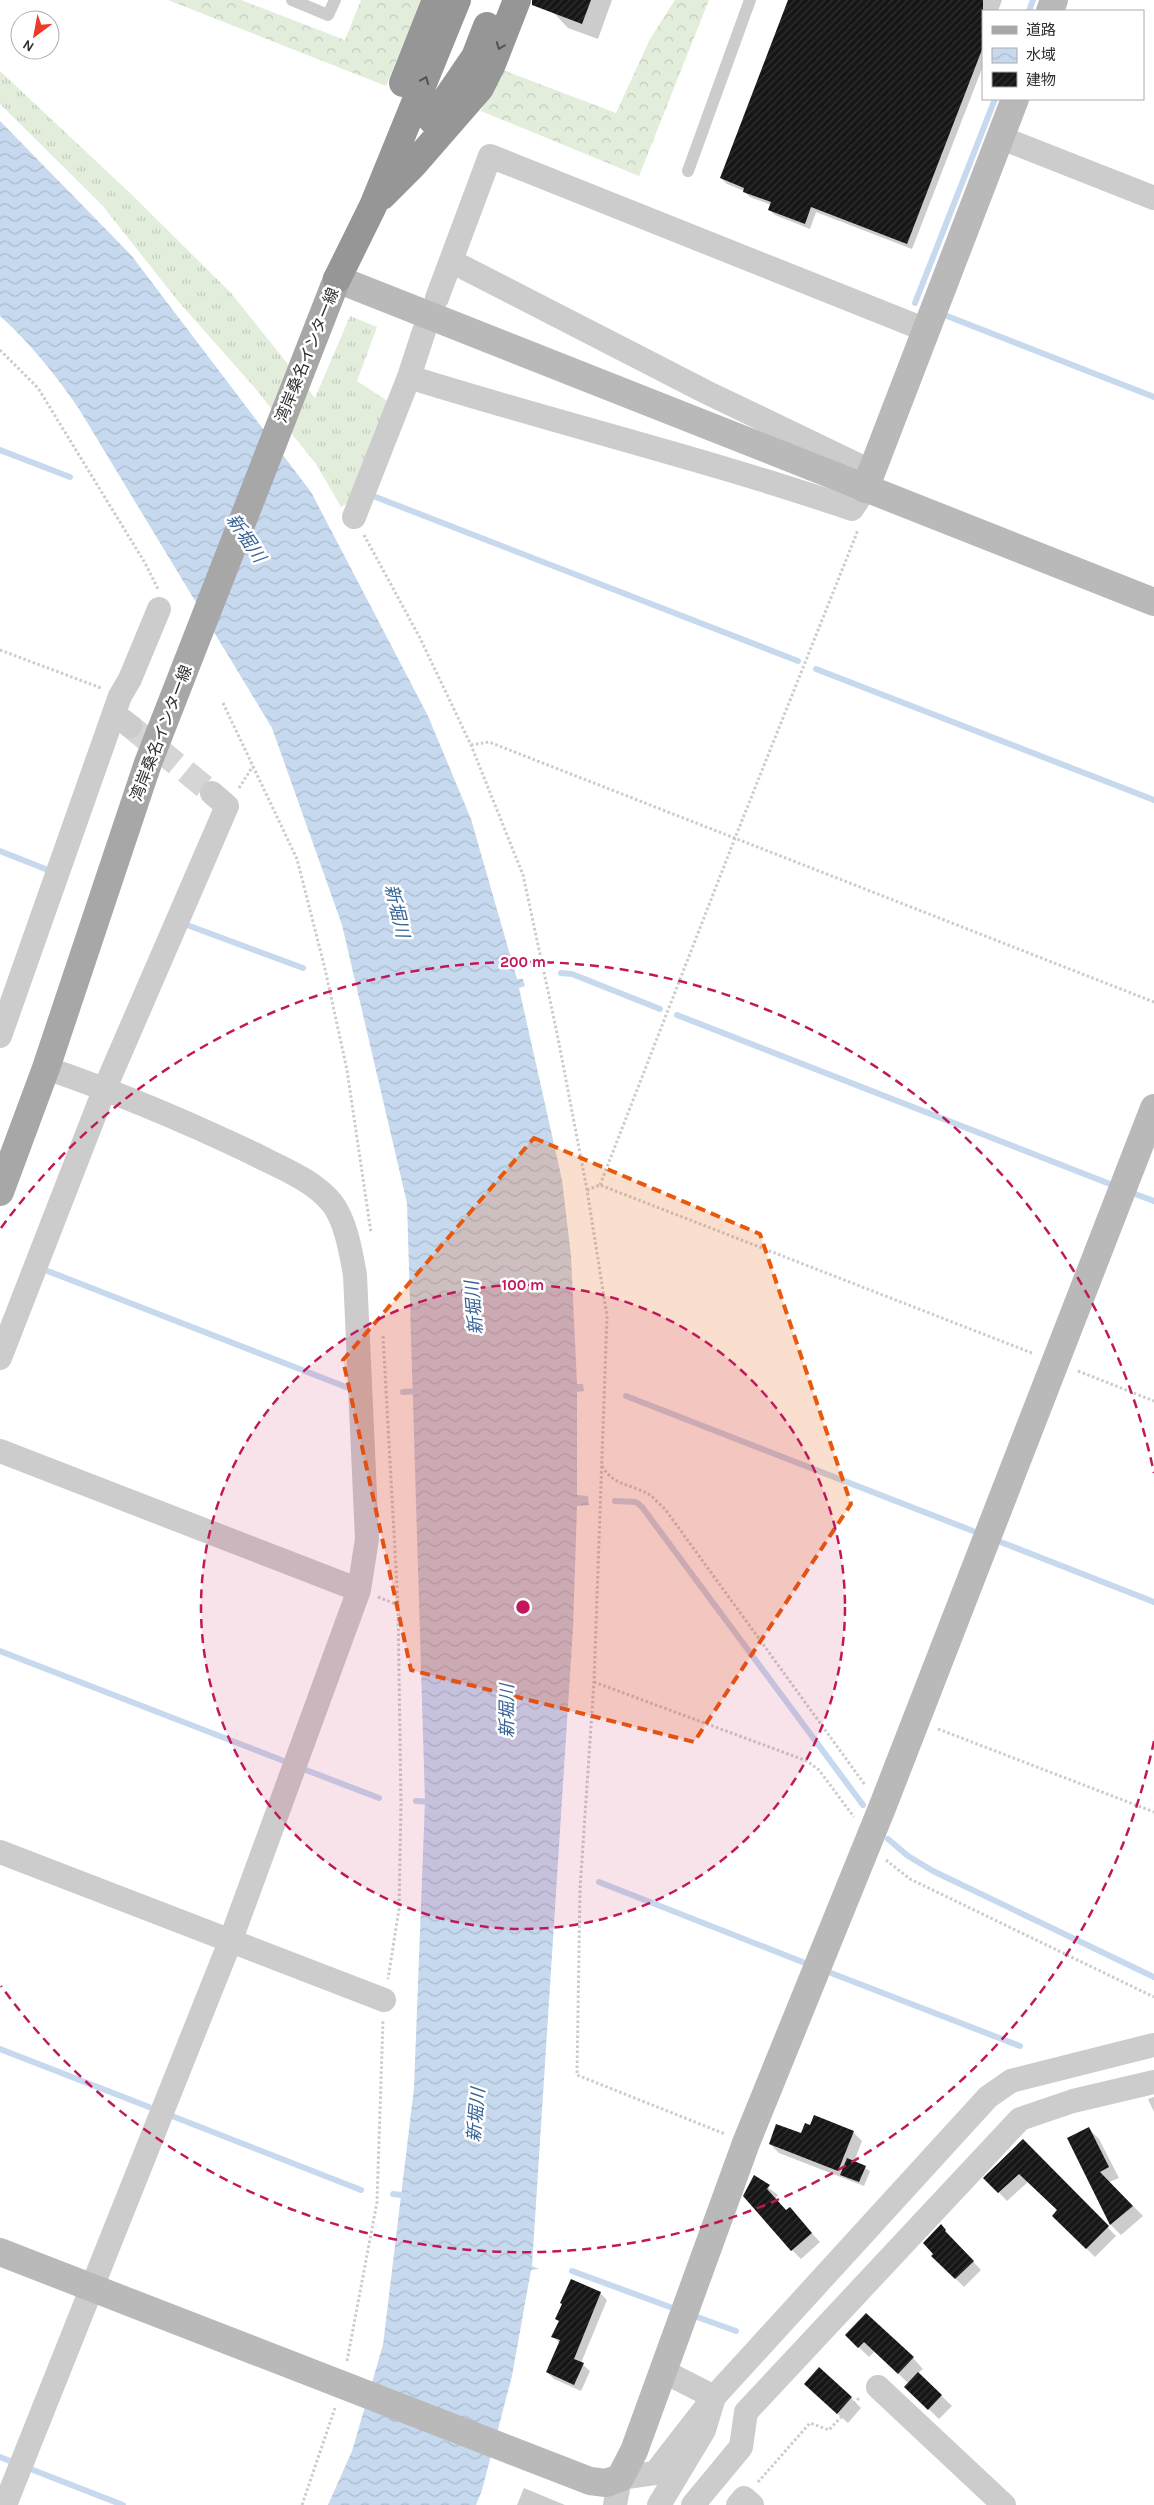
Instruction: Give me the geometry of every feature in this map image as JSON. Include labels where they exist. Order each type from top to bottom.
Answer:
[{"type":"highway","points":[[373,206],[387,123],[436,0]]},
{"type":"highway","points":[[337,279],[373,206],[457,0]]},
{"type":"highway","points":[[373,206],[434,104],[477,0]]},
{"type":"highway","points":[[373,206],[475,57],[497,0]]},
{"type":"highway","points":[[373,206],[413,165],[480,88],[492,64],[517,0]]},
{"type":"main road","name":"湾岸桑名インター線","points":[[0,1192],[46,1068],[148,763],[337,279]]},
{"type":"street","points":[[409,377],[495,404],[794,489],[852,509],[865,488],[1015,100]]},
{"type":"street","points":[[1000,137],[1154,198]]},
{"type":"street","points":[[437,298],[490,156],[926,330]]},
{"type":"street","points":[[451,261],[706,392],[860,466],[865,488]]},
{"type":"street","points":[[337,279],[1154,602]]},
{"type":"street","points":[[354,517],[409,377],[424,331]]},
{"type":"street","points":[[0,1036],[121,712],[130,679],[159,609]]},
{"type":"street","points":[[0,1358],[105,1088],[227,806],[212,793]]},
{"type":"street","points":[[5,2505],[230,1942],[359,1590],[367,1539],[355,1275],[348,1240],[332,1204],[302,1178],[216,1136],[105,1088],[46,1068]]},
{"type":"street","points":[[615,2505],[620,2478],[634,2451],[746,2143],[882,1808],[1154,1108]]},
{"type":"street","points":[[0,1451],[359,1590]]},
{"type":"street","points":[[0,1852],[384,2000]]},
{"type":"street","points":[[0,2252],[524,2456],[590,2481],[606,2483],[620,2478],[654,2473],[714,2397],[988,2097],[1000,2087],[1011,2081],[1154,2045]]},
{"type":"street","points":[[692,2505],[741,2447],[746,2412],[1020,2119],[1073,2101],[1154,2082]]},
{"type":"street","points":[[663,2371],[714,2397]]},
{"type":"street","points":[[878,2387],[1004,2505]]},
{"type":"street","points":[[659,2505],[704,2430],[714,2397]]},
{"type":"lane","points":[[292,0],[328,16],[335,0]]},
{"type":"lane","points":[[688,171],[750,0]]},
{"type":"path","points":[[0,350],[38,388],[86,465],[145,563],[160,593],[159,609]]},
{"type":"path","points":[[354,517],[420,638],[471,745],[523,875],[557,1033],[587,1190],[607,1316],[594,1682],[580,1889],[577,2075],[746,2143]]},
{"type":"path","points":[[600,1185],[860,524]]},
{"type":"path","points":[[0,650],[121,712]]},
{"type":"path","points":[[223,703],[296,859],[325,969],[348,1070],[372,1240]]},
{"type":"path","points":[[471,745],[489,742],[1154,1002]]},
{"type":"path","points":[[587,1190],[600,1185],[1154,1401]]},
{"type":"path","points":[[302,2505],[343,2385],[376,2202],[384,2000],[399,1909],[401,1805],[398,1605],[382,1326]]},
{"type":"path","points":[[602,1466],[606,1474],[616,1482],[650,1496],[665,1509],[882,1808]]},
{"type":"path","points":[[359,1590],[398,1605]]},
{"type":"path","points":[[916,1720],[1154,1812]]},
{"type":"path","points":[[745,2503],[810,2423],[828,2430],[874,2383],[878,2387]]},
{"type":"highlighted area","points":[[534,1138],[760,1234],[851,1504],[694,1742],[411,1670],[343,1360]]},
{"type":"green space","points":[[168,0],[241,0],[345,40],[361,0],[421,0],[386,86]]},
{"type":"green space","points":[[675,0],[709,0],[639,176],[481,111],[500,69],[616,113],[650,39]]},
{"type":"green space","points":[[0,71],[131,194],[231,293],[315,398],[350,316],[377,327],[357,381],[389,402],[349,502],[341,507],[316,464],[254,387],[178,301],[102,205],[0,104]]},
{"type":"water","name":"新堀川","points":[[0,121],[131,255],[311,492],[428,716],[471,819],[517,979],[523,979],[525,986],[519,988],[562,1180],[571,1256],[577,1384],[583,1384],[584,1391],[577,1392],[577,1495],[588,1496],[589,1505],[577,1506],[573,1628],[532,2266],[539,2269],[531,2270],[512,2376],[482,2490],[476,2505],[328,2505],[352,2451],[383,2345],[414,2088],[425,1801],[407,1203],[342,925],[272,728],[79,409],[42,360],[0,316]]},
{"type":"building","points":[[532,0],[591,0],[582,24],[532,5]]},
{"type":"building","points":[[788,0],[983,0],[982,50],[907,244],[811,207],[805,224],[768,210],[771,202],[743,192],[744,188],[720,178]]},
{"type":"building","points":[[814,2115],[854,2131],[838,2171],[769,2144],[776,2124],[801,2133],[805,2123],[810,2125]]},
{"type":"building","points":[[1089,2127],[1109,2167],[1100,2172],[1133,2206],[1110,2225],[1067,2138]]},
{"type":"building","points":[[1023,2139],[1109,2226],[1086,2249],[1052,2216],[1057,2210],[1019,2174],[998,2193],[983,2178]]},
{"type":"building","points":[[847,2158],[866,2166],[859,2182],[840,2175]]},
{"type":"building","points":[[754,2175],[770,2185],[767,2189],[786,2210],[790,2207],[812,2233],[791,2251],[743,2196]]},
{"type":"building","points":[[941,2224],[945,2231],[974,2261],[955,2279],[931,2256],[933,2254],[923,2243]]},
{"type":"building","points":[[571,2279],[601,2292],[574,2359],[584,2363],[574,2385],[546,2372],[560,2340],[551,2337],[559,2321],[555,2319],[562,2304],[560,2303]]},
{"type":"building","points":[[866,2313],[914,2357],[898,2374],[864,2342],[858,2348],[845,2335]]},
{"type":"building","points":[[819,2367],[852,2397],[837,2414],[804,2384]]},
{"type":"building","points":[[918,2372],[942,2395],[928,2410],[904,2387]]},
{"type":"waterway","points":[[1029,10],[1033,0]]},
{"type":"waterway","points":[[915,303],[995,100]]},
{"type":"waterway","points":[[947,316],[1154,397]]},
{"type":"waterway","points":[[0,450],[70,477]]},
{"type":"waterway","points":[[368,494],[798,661]]},
{"type":"waterway","points":[[816,669],[1154,800]]},
{"type":"waterway","points":[[0,851],[48,870]]},
{"type":"waterway","points":[[187,925],[303,968]]},
{"type":"waterway","points":[[561,973],[572,974],[660,1009]]},
{"type":"waterway","points":[[677,1015],[1110,1184]]},
{"type":"waterway","points":[[1135,1194],[1154,1201]]},
{"type":"waterway","points":[[45,1270],[346,1387]]},
{"type":"waterway","points":[[403,1392],[419,1391]]},
{"type":"waterway","points":[[626,1396],[973,1531]]},
{"type":"waterway","points":[[615,1501],[636,1502],[642,1507],[863,1805]]},
{"type":"waterway","points":[[998,1541],[1154,1602]]},
{"type":"waterway","points":[[0,1651],[284,1761]]},
{"type":"waterway","points":[[306,1770],[379,1798]]},
{"type":"waterway","points":[[416,1801],[432,1802]]},
{"type":"waterway","points":[[888,1839],[908,1856],[933,1871],[1154,1977]]},
{"type":"waterway","points":[[599,1882],[805,1963]]},
{"type":"waterway","points":[[831,1973],[1020,2046]]},
{"type":"waterway","points":[[0,2049],[149,2107]]},
{"type":"waterway","points":[[172,2116],[361,2190]]},
{"type":"waterway","points":[[393,2194],[409,2196]]},
{"type":"waterway","points":[[572,2271],[670,2307]]},
{"type":"waterway","points":[[697,2317],[736,2331]]},
{"type":"waterway","points":[[0,2457],[10,2461]]},
{"type":"waterway","points":[[33,2470],[123,2505]]},
{"type":"tunnel","points":[[130,726],[212,793]]}]
